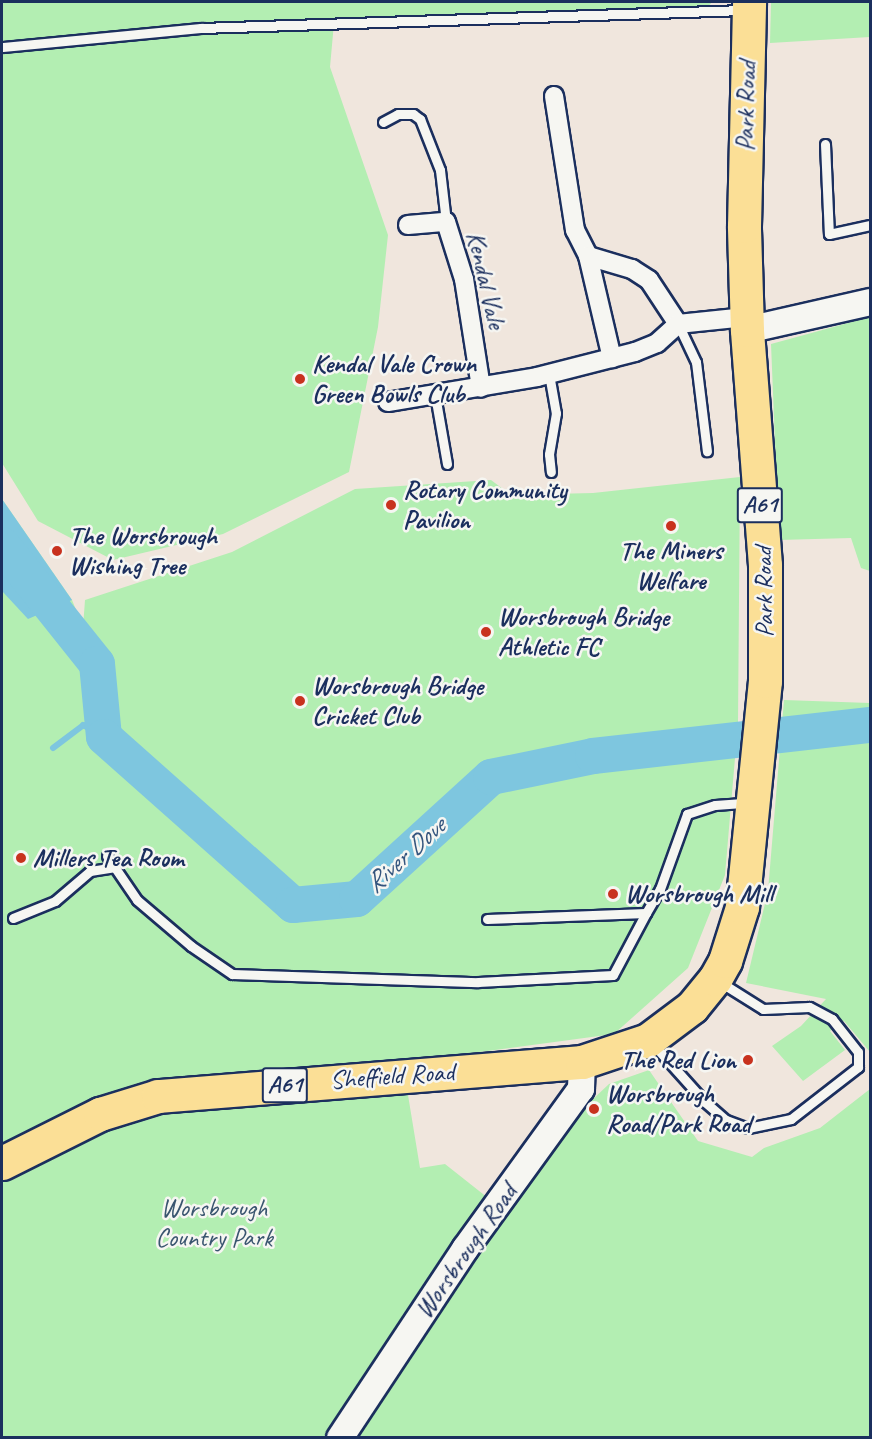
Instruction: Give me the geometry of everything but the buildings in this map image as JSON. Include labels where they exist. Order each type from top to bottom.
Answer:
[{"type":"highway","name":"Park Road","points":[[582,1062],[648,1040],[692,1007],[715,979],[725,961],[742,907],[755,802],[765,681],[765,566],[746,323],[744,226],[748,6]]},
{"type":"highway","name":"Sheffield Road","points":[[2,1163],[100,1114],[158,1096],[582,1062]]},
{"type":"street","points":[[554,96],[575,230],[588,256],[612,358]]},
{"type":"street","name":"Kendal Vale","points":[[408,225],[446,222],[464,279],[481,388]]},
{"type":"street","points":[[588,256],[632,269],[649,280],[678,324]]},
{"type":"street","points":[[388,402],[481,388],[612,358],[657,343],[678,324],[746,323],[870,302]]},
{"type":"street","name":"Worsbrough Road","points":[[340,1437],[465,1249],[581,1089],[582,1062]]},
{"type":"lane","points":[[2,47],[201,28],[748,6]]},
{"type":"lane","points":[[382,122],[398,114],[413,114],[420,119],[440,170],[446,222]]},
{"type":"lane","points":[[825,144],[829,234],[870,225]]},
{"type":"lane","points":[[678,324],[696,362],[707,451]]},
{"type":"lane","points":[[543,375],[555,413],[549,454],[551,472]]},
{"type":"lane","points":[[435,395],[447,464]]},
{"type":"lane","points":[[107,856],[137,900],[191,946],[232,974],[466,982],[614,975],[660,889],[687,814],[715,805],[755,802]]},
{"type":"lane","points":[[13,918],[55,901],[90,871],[114,867]]},
{"type":"lane","points":[[487,919],[646,913]]},
{"type":"lane","points":[[648,1040],[705,1102],[726,1120],[748,1128],[791,1119],[858,1067],[858,1052],[832,1019],[809,1007],[763,1009],[715,979]]},
{"type":"green space","points":[[2,2],[712,2],[706,9],[334,23],[330,67],[388,235],[378,327],[349,472],[223,534],[113,560],[38,521],[2,463]]},
{"type":"green space","points":[[771,2],[870,2],[870,37],[770,43]]},
{"type":"green space","points":[[870,317],[870,571],[861,568],[851,538],[779,540],[771,344]]},
{"type":"green space","name":"Worsbrough Country Park","points":[[740,477],[738,723],[725,875],[688,968],[614,1034],[427,1059],[408,1095],[420,1168],[445,1164],[488,1198],[609,1084],[649,1070],[698,1141],[752,1157],[764,1148],[820,1128],[870,1089],[870,1437],[2,1437],[2,499],[72,600],[83,627],[85,600],[232,552],[355,489],[491,480],[511,495],[593,493]]},
{"type":"green space","points":[[784,700],[870,703],[870,1052],[844,1021],[830,1031],[845,1050],[803,1081],[772,1046],[801,1026],[826,999],[746,983],[768,891]]},
{"type":"water","points":[[2,499],[72,600],[28,619],[2,591]]},
{"type":"waterway","name":"River Dove","points":[[2,545],[97,664],[104,737],[293,905],[357,899],[491,777],[593,756],[870,725]]},
{"type":"waterway","points":[[53,748],[83,725],[104,737]]},
{"type":"place","name":"Kendal Vale Crown Green Bowls Club","points":[[300,379]]},
{"type":"place","name":"Rotary Community Pavilion","points":[[391,505]]},
{"type":"place","name":"The Miners Welfare","points":[[671,526]]},
{"type":"place","name":"The Worsbrough Wishing Tree","points":[[57,551]]},
{"type":"place","name":"Worsbrough Bridge Athletic FC","points":[[486,632]]},
{"type":"place","name":"Worsbrough Bridge Cricket Club","points":[[300,701]]},
{"type":"place","name":"Millers Tea Room","points":[[21,858]]},
{"type":"place","name":"Worsbrough Mill","points":[[613,894]]},
{"type":"place","name":"The Red Lion","points":[[748,1060]]},
{"type":"place","name":"Worsbrough Road/Park Road","points":[[594,1109]]}]
